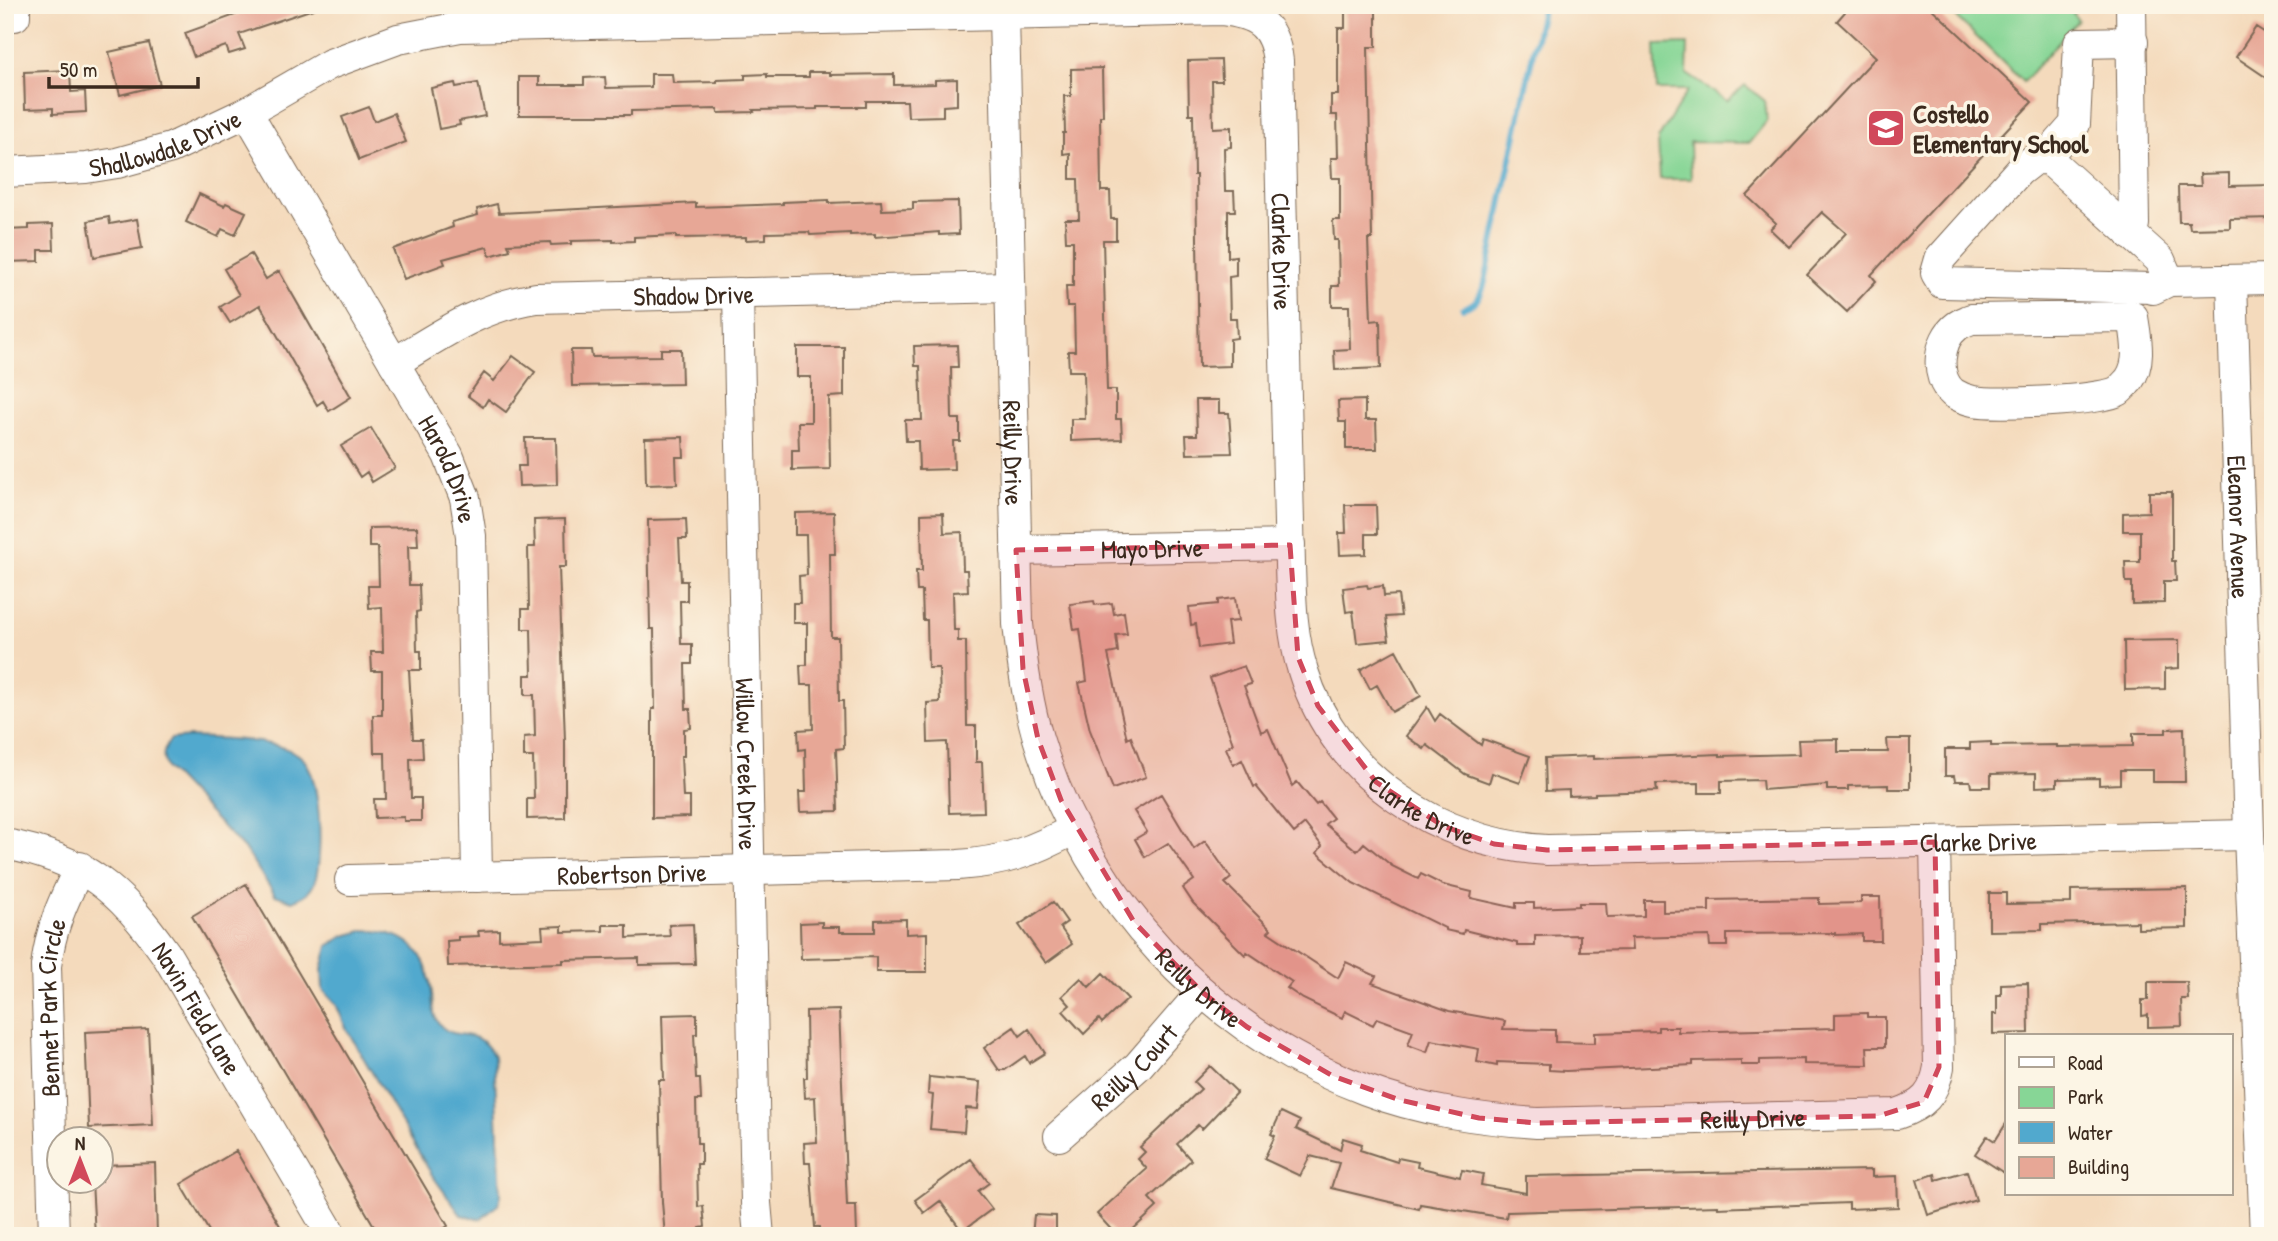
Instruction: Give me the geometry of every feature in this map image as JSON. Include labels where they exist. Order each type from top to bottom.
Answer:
[{"type":"street","points":[[2130,235],[2134,224],[2131,5]]},
{"type":"street","name":"Shallowdale Drive","points":[[5,172],[69,170],[117,163],[171,148],[247,112],[330,64],[361,51],[398,39],[460,27],[1222,10],[1249,15],[1266,25]]},
{"type":"street","name":"Reilly Drive","points":[[1004,15],[1018,624],[1029,703],[1042,751],[1074,829],[1134,922],[1202,992],[1247,1027],[1312,1066],[1367,1091],[1479,1118],[1537,1123],[1897,1114],[1924,1102],[1937,1080],[1935,842]]},
{"type":"street","name":"Clarke Drive","points":[[1266,25],[1273,37],[1278,61],[1292,615],[1298,657],[1318,706],[1334,734],[1376,782],[1415,811],[1443,826],[1494,844],[1547,850],[2249,835]]},
{"type":"street","points":[[2133,42],[2079,43],[2074,124],[2046,157],[2032,161],[2019,172],[1940,259],[1936,273],[1942,283],[2161,285],[2273,279]]},
{"type":"street","name":"Harold Drive","points":[[247,112],[454,468],[469,515],[473,592],[477,877]]},
{"type":"street","points":[[2046,157],[2160,260],[2161,285],[2133,317],[1971,319],[1956,327],[1945,340],[1941,355],[1942,376],[1953,393],[1973,401],[2098,397],[2118,391],[2130,379],[2136,361],[2137,342],[2133,317]]},
{"type":"street","name":"Eleanor Avenue","points":[[2232,280],[2249,835],[2267,1119],[2264,1236]]},
{"type":"street","name":"Shadow Drive","points":[[394,363],[475,315],[520,300],[551,297],[1010,287]]},
{"type":"street","name":"Willow Creek Drive","points":[[738,293],[756,1203],[759,1236]]},
{"type":"street","name":"Mayo Drive","points":[[1016,550],[1290,545]]},
{"type":"street","name":"Robertson Drive","points":[[350,880],[958,865],[989,862],[1037,849],[1074,829]]},
{"type":"street","name":"Navin Field Lane","points":[[5,844],[80,867],[100,880],[146,926],[166,954],[332,1236]]},
{"type":"street","name":"Bennet Park Circle","points":[[54,1236],[46,966],[49,940],[57,915],[80,867]]},
{"type":"street","name":"Reilly Court","points":[[1059,1136],[1138,1066],[1202,992]]},
{"type":"highlighted area","points":[[1290,545],[1298,657],[1318,706],[1376,782],[1443,826],[1494,844],[1547,850],[1935,842],[1939,1067],[1924,1102],[1878,1116],[1537,1123],[1479,1118],[1400,1100],[1333,1076],[1247,1027],[1202,992],[1134,922],[1061,800],[1038,739],[1023,669],[1016,550]]},
{"type":"green space","points":[[1944,5],[2078,5],[2073,14],[2078,20],[2023,82]]},
{"type":"green space","points":[[1688,44],[1687,74],[1727,101],[1745,85],[1765,101],[1767,121],[1749,143],[1690,142],[1691,179],[1660,179],[1658,139],[1688,90],[1657,90],[1655,45]]},
{"type":"water","points":[[190,737],[247,740],[276,746],[300,756],[307,765],[317,796],[320,835],[318,869],[315,881],[306,894],[292,901],[275,895],[246,851],[167,769],[164,753],[171,739]]},
{"type":"water","points":[[366,930],[394,935],[413,947],[426,966],[437,1021],[450,1032],[479,1039],[494,1056],[501,1195],[498,1205],[481,1219],[461,1215],[432,1175],[346,1028],[336,1004],[323,990],[322,969],[328,946],[344,936]]},
{"type":"building","points":[[247,5],[316,5],[316,8],[239,34],[245,49],[229,54],[226,46],[194,57],[185,33],[249,10]]},
{"type":"building","points":[[1345,5],[1376,5],[1376,47],[1368,47],[1372,239],[1368,239],[1371,321],[1380,320],[1381,368],[1335,370],[1334,350],[1350,349],[1349,306],[1332,306],[1332,286],[1339,286],[1338,240],[1334,240],[1333,220],[1340,220],[1340,178],[1332,178],[1331,158],[1338,158],[1337,115],[1331,115],[1331,95],[1338,95],[1338,28],[1345,28]]},
{"type":"building","points":[[1851,5],[1928,5],[2032,102],[1871,275],[1876,281],[1847,312],[1807,275],[1846,233],[1822,212],[1789,247],[1770,229],[1776,223],[1747,196],[1876,57],[1837,21]]},
{"type":"building","points":[[2256,27],[2273,38],[2273,82],[2236,57]]},
{"type":"building","points":[[149,43],[160,85],[120,95],[109,52]]},
{"type":"building","points":[[1221,60],[1222,81],[1212,81],[1213,128],[1231,127],[1231,147],[1224,148],[1225,191],[1234,191],[1235,211],[1228,211],[1228,257],[1236,256],[1236,276],[1229,277],[1230,318],[1236,318],[1237,338],[1230,339],[1230,366],[1199,367],[1196,175],[1193,114],[1189,114],[1188,61]]},
{"type":"building","points":[[1102,68],[1101,191],[1110,191],[1111,219],[1116,219],[1116,240],[1103,240],[1107,390],[1116,390],[1116,419],[1121,419],[1122,439],[1071,441],[1071,419],[1085,419],[1084,371],[1069,371],[1068,351],[1075,351],[1074,306],[1067,306],[1066,286],[1073,286],[1073,241],[1066,241],[1065,219],[1079,219],[1078,179],[1070,179],[1070,153],[1063,154],[1064,96],[1071,96],[1071,69]]},
{"type":"building","points":[[70,70],[71,92],[85,91],[86,112],[53,114],[53,108],[25,109],[24,72]]},
{"type":"building","points":[[809,72],[830,72],[830,75],[894,74],[894,85],[935,84],[935,80],[957,79],[957,105],[943,106],[943,116],[908,117],[907,101],[866,101],[866,107],[753,110],[754,112],[718,113],[718,109],[631,111],[631,115],[519,115],[519,77],[539,77],[539,85],[584,85],[584,78],[605,77],[606,88],[651,87],[651,74],[672,74],[673,83],[717,82],[745,79],[745,75],[767,74],[767,77],[809,77]]},
{"type":"building","points":[[455,83],[456,87],[478,83],[485,116],[459,121],[460,125],[439,129],[431,88]]},
{"type":"building","points":[[369,107],[374,121],[394,113],[406,142],[359,160],[342,117]]},
{"type":"building","points":[[2229,173],[2229,186],[2273,185],[2273,218],[2230,219],[2230,228],[2190,229],[2189,222],[2179,222],[2178,186],[2201,186],[2200,174]]},
{"type":"building","points":[[199,194],[224,206],[226,203],[246,212],[235,235],[222,229],[218,237],[186,222]]},
{"type":"building","points":[[829,200],[829,203],[881,201],[882,210],[913,209],[913,202],[958,201],[959,234],[939,235],[939,232],[875,237],[875,234],[810,235],[809,232],[766,233],[766,239],[746,240],[746,237],[676,238],[676,235],[634,237],[634,241],[508,244],[510,250],[490,256],[487,247],[443,259],[445,264],[404,279],[393,249],[453,227],[452,222],[478,215],[477,209],[497,204],[499,213],[696,203],[696,207]]},
{"type":"building","points":[[109,217],[110,224],[137,219],[142,248],[94,257],[88,221]]},
{"type":"building","points":[[53,224],[54,250],[39,250],[39,261],[5,262],[5,230]]},
{"type":"building","points":[[251,254],[266,279],[279,271],[351,397],[329,411],[323,401],[317,405],[260,305],[230,323],[220,307],[239,295],[224,269]]},
{"type":"building","points":[[957,345],[958,367],[951,367],[952,419],[960,419],[960,441],[953,441],[954,469],[919,470],[918,441],[906,441],[905,420],[922,420],[920,366],[915,366],[914,346]]},
{"type":"building","points":[[797,347],[844,347],[844,396],[829,397],[830,469],[792,470],[792,450],[799,450],[798,422],[811,422],[811,377],[797,377]]},
{"type":"building","points":[[661,349],[681,349],[682,384],[572,386],[571,350],[591,350],[592,357],[661,356]]},
{"type":"building","points":[[513,356],[535,372],[506,412],[488,399],[483,407],[468,396],[484,373],[494,381]]},
{"type":"building","points":[[1196,400],[1219,400],[1219,413],[1229,413],[1232,453],[1187,454],[1186,435],[1197,435]]},
{"type":"building","points":[[1365,400],[1365,420],[1376,420],[1377,449],[1346,449],[1346,422],[1339,422],[1338,401]]},
{"type":"building","points":[[371,428],[395,468],[372,482],[367,472],[360,477],[341,446]]},
{"type":"building","points":[[683,437],[684,457],[676,457],[677,484],[646,485],[645,438]]},
{"type":"building","points":[[525,438],[556,438],[557,485],[519,486],[518,466],[526,466]]},
{"type":"building","points":[[2149,492],[2172,492],[2172,561],[2175,561],[2176,581],[2164,581],[2164,603],[2132,604],[2132,582],[2126,582],[2125,562],[2140,562],[2140,531],[2123,531],[2123,513],[2149,512]]},
{"type":"building","points":[[1345,505],[1376,505],[1377,534],[1366,534],[1366,554],[1340,555],[1339,533],[1346,533]]},
{"type":"building","points":[[834,512],[835,554],[830,554],[831,637],[838,637],[839,701],[843,701],[844,748],[836,749],[838,811],[800,812],[799,792],[806,792],[805,749],[799,750],[798,730],[813,729],[812,685],[801,685],[800,665],[807,665],[807,623],[793,623],[793,603],[800,603],[799,576],[807,575],[806,535],[795,535],[795,513]]},
{"type":"building","points":[[943,513],[944,533],[962,532],[963,570],[967,570],[968,591],[953,592],[954,630],[958,630],[958,641],[966,641],[967,726],[976,726],[976,762],[982,762],[984,812],[949,813],[947,742],[928,743],[927,703],[940,702],[939,668],[928,668],[927,620],[923,620],[922,591],[917,591],[916,571],[922,571],[921,514]]},
{"type":"building","points":[[565,519],[566,567],[559,567],[565,818],[527,819],[527,799],[534,799],[533,757],[524,757],[524,737],[535,736],[534,695],[525,695],[525,675],[532,675],[531,629],[522,629],[522,609],[529,609],[528,547],[535,547],[534,520]]},
{"type":"building","points":[[686,519],[687,539],[679,539],[681,581],[687,581],[687,601],[680,601],[681,644],[692,644],[692,664],[685,664],[686,709],[690,709],[691,728],[684,729],[684,756],[681,756],[683,797],[690,797],[690,817],[652,818],[654,629],[650,629],[648,520]]},
{"type":"building","points":[[417,527],[418,546],[408,546],[409,585],[419,585],[420,611],[416,612],[417,651],[421,651],[421,670],[409,670],[413,739],[422,739],[423,758],[410,759],[411,798],[421,798],[421,821],[404,821],[404,817],[375,818],[374,799],[386,799],[385,753],[374,753],[373,715],[382,715],[382,671],[372,671],[371,652],[383,652],[382,607],[369,608],[368,586],[379,586],[378,547],[369,547],[369,528]]},
{"type":"building","points":[[1367,585],[1368,588],[1383,586],[1384,596],[1398,595],[1401,616],[1386,617],[1389,640],[1357,643],[1353,611],[1346,612],[1343,588]]},
{"type":"building","points":[[1235,598],[1238,621],[1227,622],[1230,644],[1199,648],[1196,624],[1191,625],[1189,607],[1218,604],[1218,600]]},
{"type":"building","points":[[1094,601],[1095,605],[1112,603],[1114,614],[1124,612],[1127,634],[1116,635],[1118,652],[1108,654],[1127,739],[1131,737],[1146,777],[1113,789],[1090,730],[1079,683],[1087,681],[1080,629],[1074,630],[1070,604]]},
{"type":"building","points":[[2179,640],[2179,668],[2165,669],[2165,689],[2125,690],[2124,641]]},
{"type":"building","points":[[1396,650],[1421,696],[1392,712],[1377,685],[1370,689],[1360,670]]},
{"type":"building","points":[[1244,666],[1251,684],[1244,686],[1261,732],[1268,729],[1292,786],[1297,782],[1316,805],[1320,802],[1333,818],[1325,824],[1357,851],[1364,843],[1392,866],[1418,879],[1421,874],[1443,885],[1472,892],[1471,898],[1516,908],[1516,903],[1534,903],[1534,908],[1606,903],[1607,917],[1644,916],[1644,900],[1663,900],[1663,912],[1709,911],[1709,900],[1819,898],[1819,904],[1861,903],[1861,897],[1880,897],[1881,941],[1862,941],[1862,934],[1727,934],[1727,946],[1710,946],[1709,936],[1631,938],[1632,950],[1580,951],[1580,935],[1535,936],[1535,946],[1517,946],[1517,943],[1464,930],[1463,934],[1445,930],[1353,883],[1317,853],[1322,846],[1305,824],[1294,833],[1256,786],[1254,787],[1242,760],[1233,765],[1226,748],[1233,744],[1210,678]]},
{"type":"building","points":[[1427,707],[1435,721],[1440,714],[1481,745],[1483,739],[1530,756],[1520,783],[1492,773],[1489,783],[1465,774],[1427,745],[1424,749],[1406,736]]},
{"type":"building","points":[[2184,728],[2185,782],[2153,782],[2153,770],[2120,770],[2120,784],[2099,785],[2099,778],[2057,779],[2057,786],[2036,787],[2036,773],[1991,774],[1991,787],[1971,787],[1970,781],[1955,781],[1954,776],[1945,776],[1945,749],[1970,749],[1970,743],[1991,742],[1991,746],[2133,746],[2133,733],[2166,733],[2166,729]]},
{"type":"building","points":[[1838,739],[1838,752],[1888,752],[1887,739],[1910,739],[1910,789],[1888,789],[1888,785],[1848,786],[1848,790],[1827,790],[1827,785],[1763,790],[1762,780],[1721,781],[1721,793],[1699,793],[1699,783],[1656,784],[1657,791],[1595,795],[1569,796],[1569,790],[1546,791],[1545,758],[1799,754],[1798,740]]},
{"type":"building","points":[[1161,794],[1194,849],[1205,841],[1231,878],[1225,883],[1271,929],[1268,932],[1338,978],[1346,962],[1376,976],[1372,983],[1449,1011],[1505,1021],[1503,1029],[1555,1030],[1555,1042],[1595,1043],[1595,1033],[1658,1031],[1658,1027],[1678,1027],[1678,1032],[1835,1028],[1835,1014],[1867,1013],[1867,1017],[1885,1017],[1885,1047],[1867,1047],[1868,1065],[1804,1064],[1804,1059],[1760,1060],[1760,1065],[1741,1065],[1741,1060],[1566,1071],[1549,1070],[1549,1064],[1497,1062],[1497,1066],[1477,1062],[1479,1049],[1431,1040],[1427,1052],[1408,1045],[1413,1031],[1377,1018],[1373,1025],[1345,1011],[1342,1018],[1303,999],[1287,988],[1292,982],[1247,952],[1245,955],[1193,903],[1183,888],[1194,880],[1168,843],[1145,857],[1135,839],[1147,832],[1134,811]]},
{"type":"building","points":[[246,884],[448,1226],[431,1236],[380,1236],[192,916]]},
{"type":"building","points":[[2187,888],[2187,928],[2138,929],[2138,922],[2042,924],[2042,930],[1989,931],[1989,893],[2006,893],[2006,904],[2071,903],[2071,890]]},
{"type":"building","points":[[1053,902],[1067,922],[1060,927],[1072,944],[1046,963],[1019,925]]},
{"type":"building","points":[[906,919],[906,934],[927,933],[927,972],[876,972],[876,957],[801,959],[800,923],[822,922],[822,927],[840,927],[840,932],[875,932],[875,920]]},
{"type":"building","points":[[693,924],[695,964],[639,965],[639,958],[448,966],[447,941],[458,940],[458,937],[479,936],[478,931],[499,930],[499,940],[543,938],[542,927],[562,926],[562,932],[603,931],[603,925],[627,925],[627,938],[670,936],[669,925]]},
{"type":"building","points":[[1103,973],[1128,999],[1102,1023],[1099,1019],[1084,1034],[1063,1011],[1070,1005],[1062,996],[1081,978],[1089,987]]},
{"type":"building","points":[[2148,982],[2187,982],[2188,999],[2181,999],[2182,1026],[2148,1027],[2148,1015],[2142,1016],[2142,1000],[2148,1000]]},
{"type":"building","points":[[2028,983],[2029,1033],[1993,1034],[1993,1014],[1997,1014],[1997,995],[2001,995],[2001,984]]},
{"type":"building","points":[[839,1010],[847,1205],[856,1205],[857,1236],[821,1236],[820,1227],[815,1227],[810,1163],[805,1163],[804,1143],[817,1142],[815,1097],[805,1098],[806,1011]]},
{"type":"building","points":[[697,1014],[697,1034],[694,1034],[696,1079],[700,1079],[701,1100],[696,1100],[697,1143],[701,1143],[701,1164],[697,1164],[698,1207],[703,1206],[705,1227],[700,1228],[701,1236],[665,1236],[659,1080],[664,1080],[662,1015]]},
{"type":"building","points":[[1014,1027],[1020,1036],[1029,1029],[1045,1053],[1029,1063],[1025,1056],[1005,1070],[999,1070],[984,1048]]},
{"type":"building","points":[[148,1029],[153,1125],[89,1126],[85,1032]]},
{"type":"building","points":[[1210,1066],[1237,1092],[1202,1129],[1198,1125],[1177,1144],[1191,1160],[1149,1198],[1157,1207],[1126,1236],[1117,1236],[1097,1214],[1147,1169],[1138,1159],[1145,1152],[1140,1147],[1201,1089],[1194,1082]]},
{"type":"building","points":[[929,1077],[980,1082],[978,1109],[966,1108],[964,1132],[930,1129],[933,1095],[928,1094]]},
{"type":"building","points":[[1281,1112],[1300,1121],[1296,1129],[1340,1150],[1343,1138],[1362,1144],[1360,1150],[1397,1162],[1398,1158],[1418,1162],[1417,1167],[1460,1177],[1462,1170],[1483,1174],[1481,1185],[1526,1193],[1526,1176],[1872,1170],[1872,1177],[1897,1176],[1898,1207],[1849,1209],[1849,1203],[1718,1206],[1507,1212],[1506,1218],[1420,1204],[1419,1209],[1331,1188],[1339,1163],[1310,1156],[1300,1176],[1264,1159],[1275,1136],[1271,1134]]},
{"type":"building","points":[[2005,1125],[2005,1174],[1975,1154],[1987,1136],[1995,1141]]},
{"type":"building","points":[[236,1151],[286,1236],[212,1236],[181,1184]]},
{"type":"building","points":[[971,1159],[989,1183],[978,1191],[992,1209],[962,1231],[940,1201],[924,1213],[915,1200]]},
{"type":"building","points":[[155,1163],[157,1236],[95,1236],[93,1196],[116,1196],[116,1164]]},
{"type":"building","points":[[1967,1171],[1976,1200],[1928,1215],[1917,1180],[1935,1174],[1936,1180]]},
{"type":"building","points":[[1034,1215],[1056,1216],[1056,1236],[1032,1236]]},
{"type":"waterway","points":[[1463,308],[1478,299],[1485,282],[1543,5]]},
{"type":"place","name":"Costello Elementary School","points":[[1886,128]]}]
